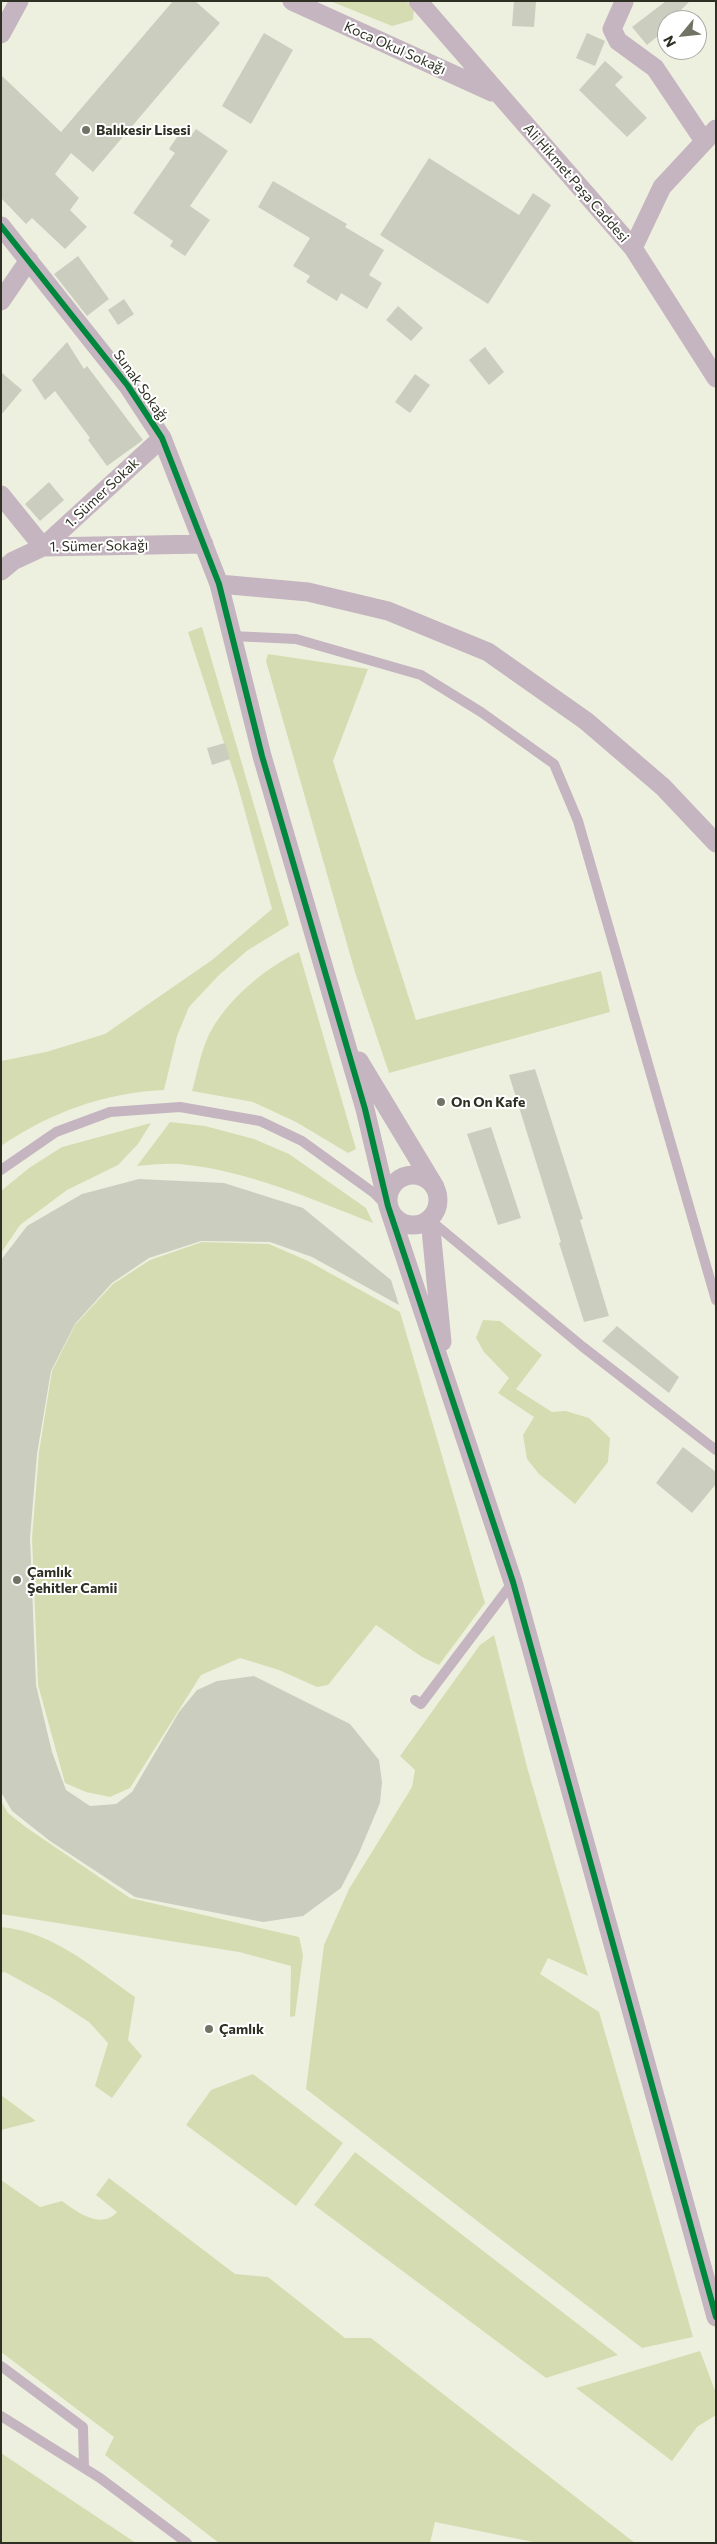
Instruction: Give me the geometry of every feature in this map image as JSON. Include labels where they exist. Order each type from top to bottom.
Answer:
[{"type":"street","points":[[1,34],[19,1]]},
{"type":"street","name":"Koca Okul Sokağı","points":[[292,1],[498,94]]},
{"type":"street","name":"Ali Hikmet Paşa Caddesi","points":[[418,1],[633,248],[716,378]]},
{"type":"street","points":[[624,2],[612,29],[618,41],[655,68],[710,135],[662,187],[633,248]]},
{"type":"street","name":"Sunak Sokağı","points":[[1,226],[9,246],[29,260],[128,386],[162,438],[219,584],[262,756],[344,1036]]},
{"type":"street","points":[[1,301],[29,260]]},
{"type":"street","name":"1. Sümer Sokak","points":[[43,547],[162,438]]},
{"type":"street","points":[[1,495],[43,547]]},
{"type":"street","name":"1. Sümer Sokağı","points":[[1,571],[13,561],[43,547],[204,544]]},
{"type":"street","points":[[219,584],[308,592],[388,611],[488,652],[586,721],[663,787],[716,843]]},
{"type":"street","points":[[344,1036],[435,1187],[438,1204],[430,1219],[444,1373]]},
{"type":"street","points":[[344,1036],[365,1109],[388,1206],[513,1582],[716,2316]]},
{"type":"street","points":[[430,1219],[414,1226],[405,1224],[391,1214],[388,1206],[389,1190],[399,1178],[415,1174],[423,1177],[435,1187]]},
{"type":"lane","points":[[232,636],[296,640],[421,675],[481,712],[554,764],[578,821],[716,1300]]},
{"type":"lane","points":[[1,1170],[56,1132],[110,1112],[180,1107],[260,1121],[310,1147],[374,1193],[388,1206]]},
{"type":"lane","points":[[430,1219],[583,1347],[716,1450]]},
{"type":"lane","points":[[416,1700],[421,1704],[513,1582]]},
{"type":"lane","points":[[1,2366],[83,2427],[84,2468]]},
{"type":"lane","points":[[1,2416],[84,2468],[186,2543]]},
{"type":"green space","points":[[330,1],[406,1],[414,9],[413,20],[392,26]]},
{"type":"green space","points":[[202,627],[289,925],[248,950],[219,975],[189,1007],[177,1036],[164,1090],[120,1095],[79,1106],[39,1123],[1,1146],[1,1061],[46,1052],[105,1034],[212,960],[272,909],[237,783],[188,632]]},
{"type":"green space","points":[[268,654],[368,669],[333,761],[416,1020],[601,971],[610,1012],[389,1073],[355,972],[266,661]]},
{"type":"green space","points":[[299,952],[356,1149],[348,1153],[296,1122],[253,1102],[192,1091],[207,1039],[223,1012],[259,977],[272,967]]},
{"type":"green space","points":[[170,1122],[205,1126],[254,1139],[289,1154],[366,1208],[373,1223],[302,1195],[229,1172],[179,1164],[137,1166]]},
{"type":"green space","points":[[151,1123],[138,1144],[118,1165],[67,1190],[20,1225],[1,1253],[1,1191],[29,1168],[62,1147]]},
{"type":"green space","points":[[202,1242],[269,1244],[308,1261],[400,1312],[485,1603],[439,1665],[422,1657],[376,1625],[328,1685],[317,1687],[279,1670],[240,1658],[201,1675],[130,1788],[110,1797],[86,1792],[65,1783],[38,1685],[32,1538],[39,1452],[52,1371],[75,1325],[113,1284],[150,1260]]},
{"type":"green space","points":[[483,1320],[500,1321],[542,1355],[516,1389],[552,1412],[566,1411],[589,1418],[610,1438],[608,1462],[575,1504],[539,1474],[527,1459],[523,1435],[534,1417],[498,1393],[509,1378],[484,1352],[476,1338]]},
{"type":"green space","points":[[494,1635],[527,1767],[588,1976],[548,1958],[540,1974],[599,2012],[693,2337],[642,2348],[306,2089],[324,1945],[349,1889],[412,1787],[415,1770],[400,1756],[480,1645]]},
{"type":"green space","points":[[1,1801],[8,1813],[27,1828],[130,1898],[299,1937],[303,1955],[295,2016],[290,2017],[291,1966],[239,1952],[1,1914]]},
{"type":"green space","points":[[1,1927],[20,1930],[56,1944],[88,1963],[135,1997],[128,2040],[142,2056],[112,2098],[95,2086],[108,2043],[89,2022],[52,1998],[5,1972],[1,1973]]},
{"type":"green space","points":[[253,2074],[343,2143],[296,2206],[186,2125],[211,2090]]},
{"type":"green space","points":[[1,2095],[36,2121],[1,2130]]},
{"type":"green space","points":[[355,2152],[618,2355],[546,2378],[314,2205]]},
{"type":"green space","points":[[109,2178],[235,2274],[268,2277],[345,2338],[371,2338],[635,2543],[538,2543],[435,2522],[430,2543],[219,2543],[105,2455],[114,2437],[1,2352],[1,2180],[40,2207],[62,2201],[89,2217],[104,2219],[111,2217],[117,2212],[96,2195]]},
{"type":"green space","points":[[700,2351],[716,2393],[716,2415],[697,2427],[672,2461],[576,2388]]},
{"type":"green space","points":[[1,2453],[136,2543],[1,2543]]},
{"type":"building","points":[[173,1],[195,1],[220,23],[93,172],[71,153],[55,174],[79,198],[70,210],[87,227],[65,249],[32,218],[26,224],[1,198],[1,75],[61,132]]},
{"type":"building","points":[[514,1],[536,2],[534,27],[512,26]]},
{"type":"building","points":[[666,1],[690,1],[681,10],[657,10],[657,37],[647,45],[632,27]]},
{"type":"building","points":[[264,33],[293,50],[251,124],[222,106]]},
{"type":"building","points":[[587,33],[605,41],[595,66],[576,58]]},
{"type":"building","points":[[605,61],[623,77],[615,85],[647,118],[627,137],[579,90]]},
{"type":"building","points":[[196,129],[228,151],[190,206],[210,220],[185,256],[170,246],[173,241],[133,213],[175,153],[169,149],[181,131],[190,137]]},
{"type":"building","points":[[429,158],[519,215],[533,193],[551,205],[488,304],[380,235]]},
{"type":"building","points":[[273,181],[347,224],[345,227],[384,250],[369,275],[382,283],[367,309],[341,293],[337,301],[306,282],[310,276],[293,266],[310,238],[258,207]]},
{"type":"building","points":[[78,256],[109,299],[87,316],[54,274]]},
{"type":"building","points":[[124,299],[134,314],[118,325],[108,310]]},
{"type":"building","points":[[398,306],[423,328],[411,341],[386,320]]},
{"type":"building","points":[[67,342],[84,369],[87,366],[143,440],[107,466],[88,440],[90,438],[55,391],[45,400],[32,380]]},
{"type":"building","points":[[485,347],[504,372],[489,385],[469,360]]},
{"type":"building","points":[[1,372],[22,390],[1,415]]},
{"type":"building","points":[[415,374],[430,385],[410,413],[395,402]]},
{"type":"building","points":[[49,482],[64,500],[40,521],[25,504]]},
{"type":"building","points":[[225,743],[230,759],[212,765],[207,748]]},
{"type":"building","points":[[535,1069],[583,1219],[580,1220],[609,1316],[584,1322],[559,1243],[561,1242],[509,1075]]},
{"type":"building","points":[[491,1127],[521,1218],[498,1225],[467,1134]]},
{"type":"building","name":"Çamlık Şehitler Camii","points":[[139,1179],[224,1183],[303,1208],[391,1280],[399,1305],[312,1257],[270,1242],[201,1241],[149,1258],[112,1283],[75,1324],[51,1371],[37,1454],[30,1538],[36,1685],[52,1752],[66,1790],[90,1806],[116,1804],[132,1792],[179,1712],[197,1690],[217,1681],[254,1676],[350,1724],[379,1760],[382,1782],[380,1803],[359,1853],[341,1888],[303,1916],[263,1922],[135,1897],[50,1841],[12,1811],[1,1792],[1,1260],[27,1226],[82,1194]]},
{"type":"building","points":[[617,1326],[679,1377],[669,1393],[602,1341]]},
{"type":"building","points":[[683,1447],[716,1472],[716,1484],[692,1513],[656,1483]]},
{"type":"cycle path","points":[[1,226],[128,386],[162,438],[219,584],[262,756],[365,1109],[388,1206],[513,1582],[716,2317]]},
{"type":"place","name":"Balıkesir Lisesi","points":[[86,130]]},
{"type":"place","name":"On On Kafe","points":[[441,1102]]},
{"type":"place","name":"Çamlık Şehitler Camii","points":[[17,1580]]},
{"type":"place","name":"Çamlık","points":[[209,2029]]}]
